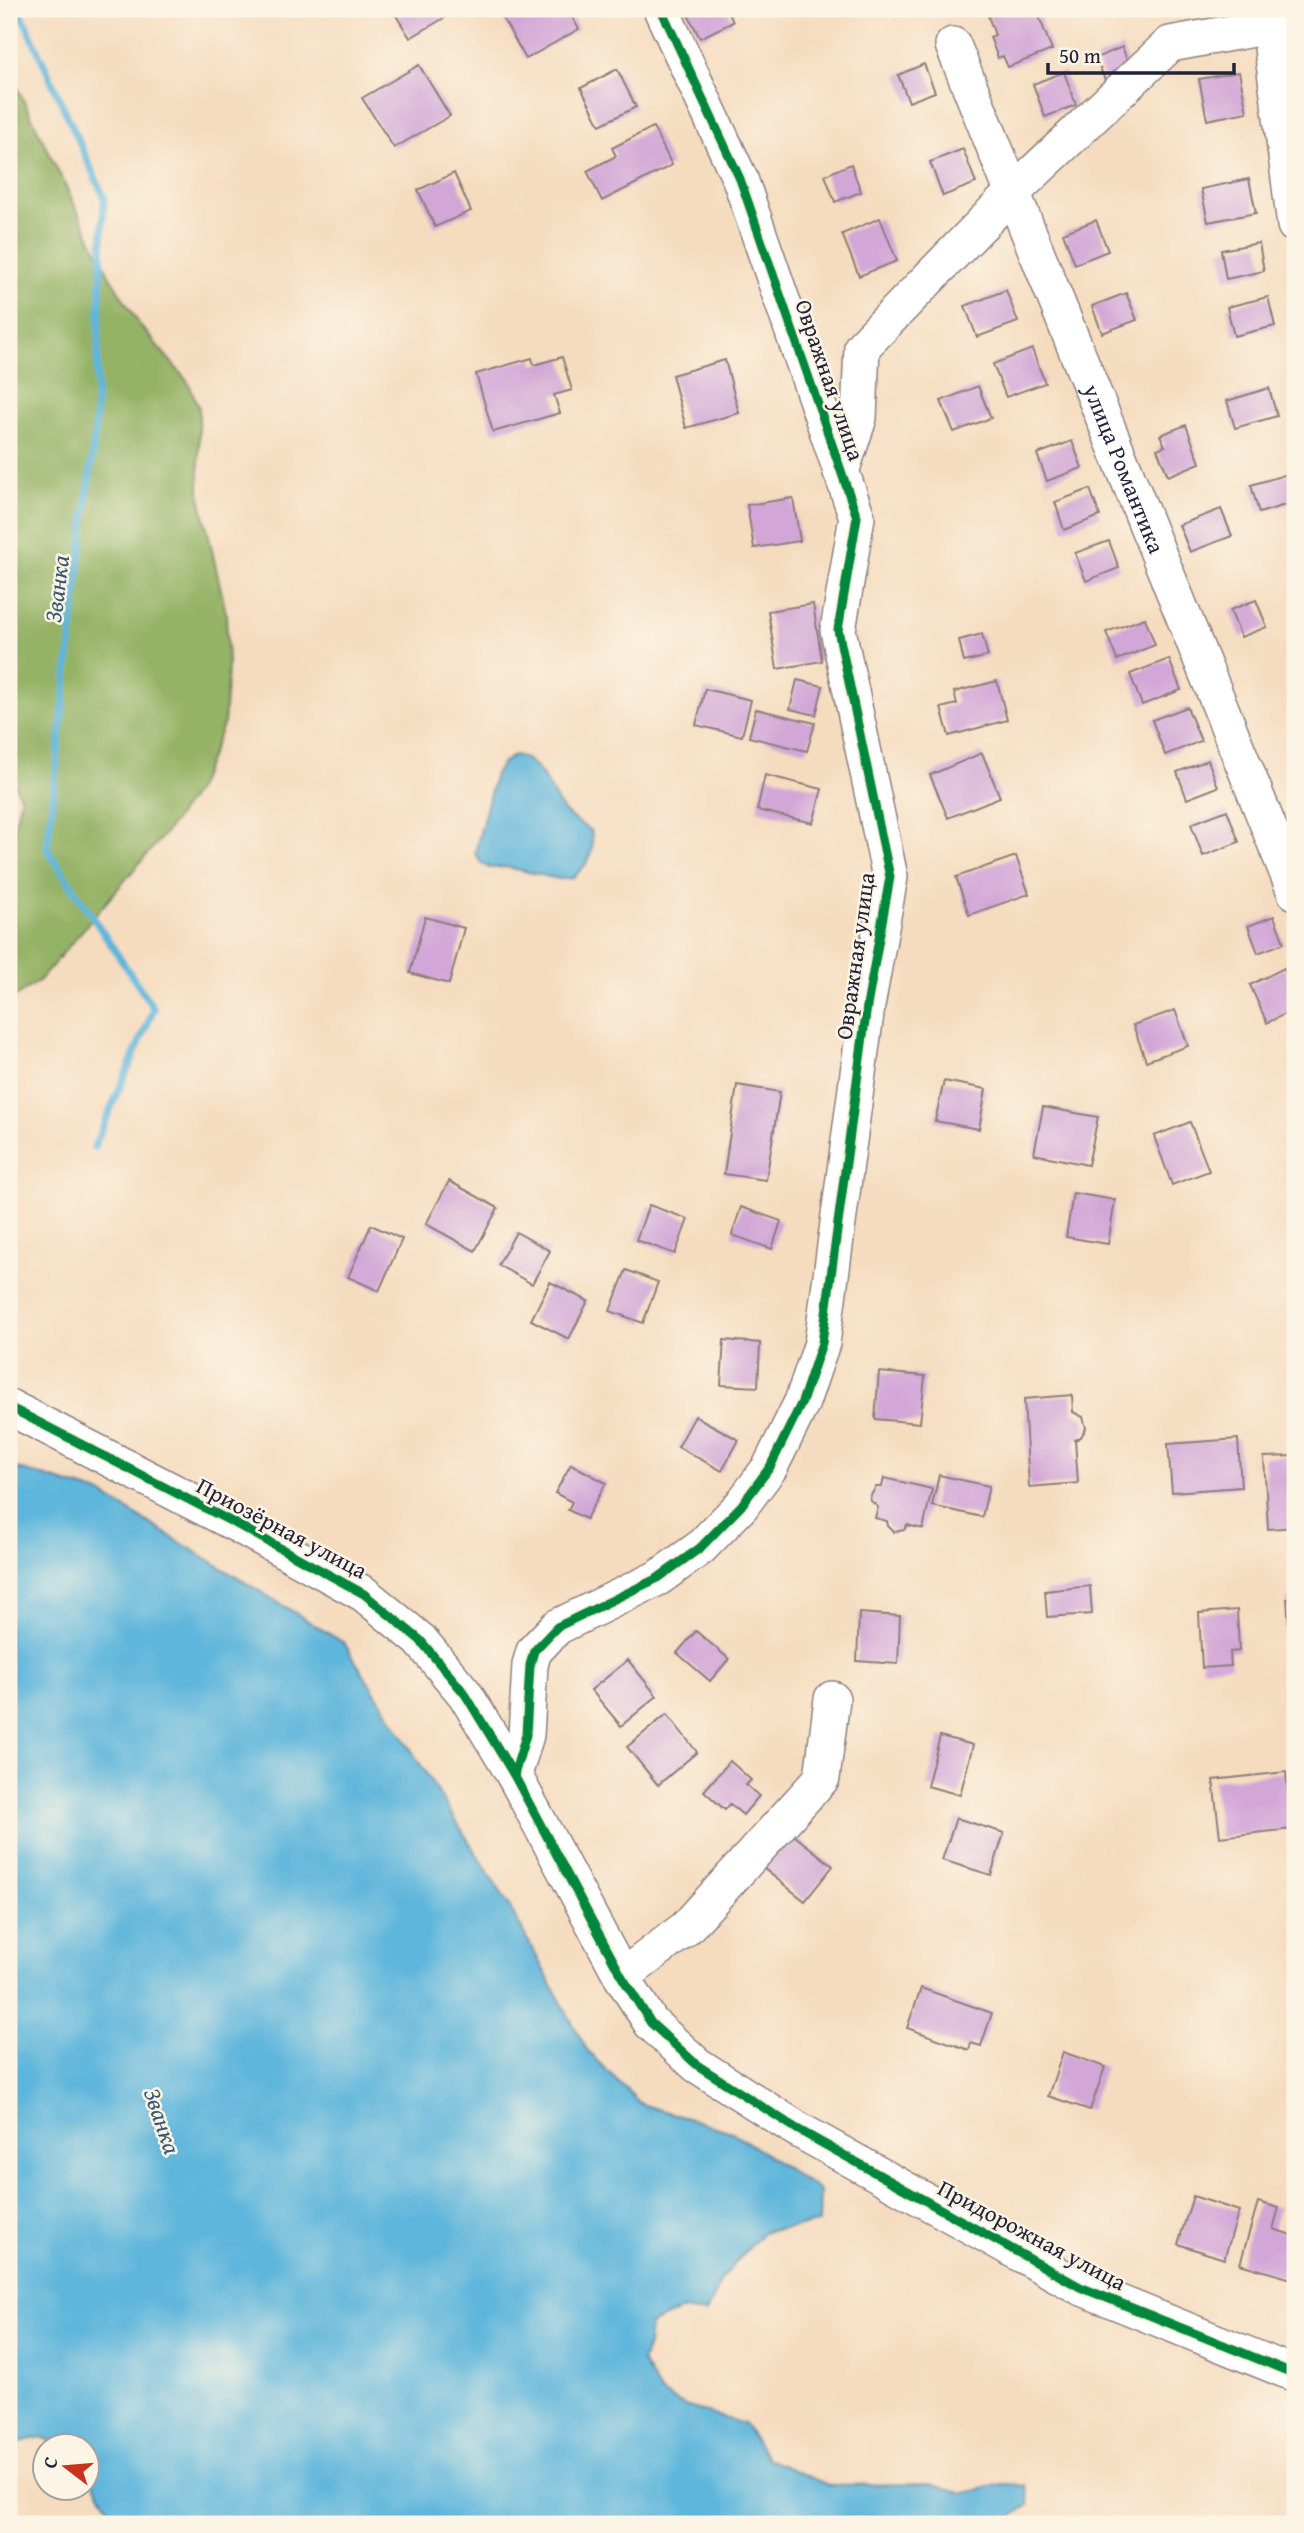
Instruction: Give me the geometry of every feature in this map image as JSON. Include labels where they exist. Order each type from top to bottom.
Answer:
[{"type":"street","name":"Овражная улица","points":[[514,1774],[526,1735],[530,1665],[534,1651],[556,1627],[658,1578],[700,1548],[741,1506],[770,1467],[802,1402],[822,1343],[865,1020],[890,877],[838,631],[858,517],[740,179],[661,9]]},
{"type":"street","points":[[841,472],[859,418],[862,347],[1013,192],[1170,44],[1269,17],[1295,225]]},
{"type":"street","name":"улица Романтика","points":[[953,45],[1013,192],[1281,819],[1295,892]]},
{"type":"street","name":"Приозёрная улица","points":[[9,1407],[238,1525],[364,1594],[420,1640],[465,1694],[514,1774],[622,1977]]},
{"type":"street","points":[[622,1977],[686,1928],[822,1778],[832,1699]]},
{"type":"street","name":"Придорожная улица","points":[[622,1977],[651,2023],[697,2065],[797,2129],[1080,2287],[1295,2374]]},
{"type":"green space","points":[[9,71],[109,275],[139,324],[188,382],[199,408],[199,492],[226,613],[228,667],[224,723],[197,789],[167,831],[40,980],[9,1001],[9,849],[21,798],[9,773]]},
{"type":"water","points":[[514,755],[531,763],[544,777],[564,811],[591,831],[592,846],[589,858],[572,878],[559,879],[506,867],[490,868],[482,864],[475,853],[495,774],[503,763]]},
{"type":"water","points":[[9,1466],[100,1493],[344,1643],[507,1902],[588,2052],[641,2104],[732,2132],[820,2191],[819,2223],[763,2232],[722,2278],[706,2313],[681,2310],[650,2325],[648,2345],[642,2362],[660,2392],[685,2406],[744,2424],[768,2459],[828,2485],[932,2484],[964,2493],[1003,2484],[1026,2485],[1029,2505],[1008,2519],[1008,2524],[119,2524],[102,2496],[102,2432],[32,2432],[32,2439],[9,2444]]},
{"type":"building","points":[[392,9],[448,9],[451,14],[410,38]]},
{"type":"building","points":[[504,9],[567,9],[579,29],[526,59],[499,12]]},
{"type":"building","points":[[685,9],[727,9],[733,22],[700,38]]},
{"type":"building","points":[[1005,9],[1036,9],[1052,50],[1008,67],[1003,56],[998,58],[990,37],[995,35],[988,16]]},
{"type":"building","points":[[1122,47],[1133,75],[1107,85],[1096,58]]},
{"type":"building","points":[[924,64],[935,92],[909,102],[898,75]]},
{"type":"building","points":[[419,65],[450,116],[394,148],[362,98]]},
{"type":"building","points":[[617,69],[636,107],[600,125],[581,88]]},
{"type":"building","points":[[1064,72],[1076,105],[1045,117],[1033,84]]},
{"type":"building","points":[[1239,72],[1247,112],[1207,120],[1199,79]]},
{"type":"building","points":[[653,127],[672,165],[602,201],[587,171],[616,156],[612,148]]},
{"type":"building","points":[[963,149],[976,183],[943,196],[930,162]]},
{"type":"building","points":[[851,164],[861,192],[835,202],[825,175]]},
{"type":"building","points":[[454,173],[471,211],[435,227],[418,190]]},
{"type":"building","points":[[1249,179],[1256,213],[1208,222],[1201,189]]},
{"type":"building","points":[[880,218],[897,261],[859,276],[842,234]]},
{"type":"building","points":[[1096,220],[1108,251],[1075,264],[1063,233]]},
{"type":"building","points":[[1259,243],[1264,271],[1226,279],[1221,250]]},
{"type":"building","points":[[1006,290],[1018,322],[977,337],[965,306]]},
{"type":"building","points":[[1126,293],[1137,320],[1102,333],[1092,306]]},
{"type":"building","points":[[1268,297],[1275,326],[1234,336],[1227,307]]},
{"type":"building","points":[[1032,349],[1045,383],[1006,397],[993,364]]},
{"type":"building","points":[[562,357],[572,390],[554,395],[560,413],[493,432],[476,374],[532,358],[534,365]]},
{"type":"building","points":[[725,360],[739,413],[686,428],[672,375]]},
{"type":"building","points":[[978,386],[991,418],[954,432],[941,401]]},
{"type":"building","points":[[1269,388],[1277,416],[1235,428],[1227,401]]},
{"type":"building","points":[[1186,425],[1200,463],[1168,476],[1157,449],[1165,446],[1160,435]]},
{"type":"building","points":[[1072,441],[1082,468],[1047,481],[1037,454]]},
{"type":"building","points":[[1291,473],[1295,502],[1259,513],[1251,485]]},
{"type":"building","points":[[1090,489],[1100,516],[1064,530],[1055,502]]},
{"type":"building","points":[[793,498],[800,541],[754,548],[747,505]]},
{"type":"building","points":[[1221,509],[1232,536],[1190,552],[1179,525]]},
{"type":"building","points":[[1109,541],[1119,568],[1086,581],[1075,553]]},
{"type":"building","points":[[1256,600],[1267,627],[1241,637],[1230,610]]},
{"type":"building","points":[[813,604],[822,661],[777,669],[768,611]]},
{"type":"building","points":[[1145,618],[1155,645],[1117,660],[1106,632]]},
{"type":"building","points":[[982,634],[988,656],[964,662],[959,640]]},
{"type":"building","points":[[1169,659],[1181,690],[1142,705],[1130,674]]},
{"type":"building","points":[[797,680],[823,686],[816,715],[790,709]]},
{"type":"building","points":[[997,681],[1007,720],[949,736],[941,708],[957,704],[954,692]]},
{"type":"building","points":[[705,689],[751,700],[742,736],[696,725]]},
{"type":"building","points":[[1187,707],[1201,741],[1165,755],[1152,720]]},
{"type":"building","points":[[756,709],[815,723],[807,751],[749,737]]},
{"type":"building","points":[[982,753],[1000,797],[948,818],[930,775]]},
{"type":"building","points":[[1208,760],[1218,787],[1187,799],[1177,772]]},
{"type":"building","points":[[765,775],[822,789],[813,823],[757,810]]},
{"type":"building","points":[[1227,810],[1239,842],[1203,856],[1191,824]]},
{"type":"building","points":[[1016,856],[1029,894],[969,915],[956,877]]},
{"type":"building","points":[[1274,916],[1284,943],[1258,953],[1248,926]]},
{"type":"building","points":[[425,917],[464,928],[449,984],[410,973]]},
{"type":"building","points":[[1284,968],[1295,993],[1295,1009],[1267,1023],[1250,985]]},
{"type":"building","points":[[1175,1010],[1188,1046],[1146,1061],[1133,1025]]},
{"type":"building","points":[[944,1081],[986,1089],[979,1129],[935,1121]]},
{"type":"building","points":[[737,1085],[780,1092],[766,1180],[724,1174]]},
{"type":"building","points":[[1043,1107],[1098,1117],[1088,1165],[1034,1154]]},
{"type":"building","points":[[1190,1122],[1209,1171],[1172,1185],[1154,1136]]},
{"type":"building","points":[[449,1181],[498,1208],[475,1251],[426,1224]]},
{"type":"building","points":[[1073,1193],[1115,1200],[1108,1244],[1066,1237]]},
{"type":"building","points":[[649,1205],[688,1219],[675,1254],[636,1240]]},
{"type":"building","points":[[741,1207],[781,1221],[772,1249],[732,1235]]},
{"type":"building","points":[[371,1225],[402,1239],[379,1291],[348,1277]]},
{"type":"building","points":[[516,1232],[550,1251],[532,1284],[498,1265]]},
{"type":"building","points":[[626,1270],[658,1282],[643,1323],[610,1311]]},
{"type":"building","points":[[550,1282],[588,1301],[569,1339],[531,1320]]},
{"type":"building","points":[[724,1340],[760,1343],[758,1387],[721,1385]]},
{"type":"building","points":[[879,1372],[925,1376],[920,1423],[875,1419]]},
{"type":"building","points":[[1072,1395],[1073,1412],[1083,1417],[1086,1428],[1081,1437],[1075,1440],[1078,1483],[1029,1487],[1024,1399]]},
{"type":"building","points":[[695,1416],[739,1440],[722,1471],[678,1447]]},
{"type":"building","points":[[1238,1439],[1241,1487],[1172,1492],[1168,1444]]},
{"type":"building","points":[[1295,1456],[1295,1527],[1268,1529],[1264,1457]]},
{"type":"building","points":[[571,1464],[606,1483],[586,1519],[568,1510],[572,1502],[555,1493]]},
{"type":"building","points":[[939,1475],[989,1486],[982,1517],[932,1506]]},
{"type":"building","points":[[884,1478],[932,1489],[923,1529],[907,1525],[904,1530],[894,1532],[887,1521],[875,1518],[878,1507],[870,1497],[876,1487],[882,1487]]},
{"type":"building","points":[[1090,1586],[1092,1614],[1047,1617],[1045,1591]]},
{"type":"building","points":[[1295,1598],[1295,1642],[1290,1642],[1287,1599]]},
{"type":"building","points":[[1237,1610],[1239,1651],[1230,1652],[1231,1666],[1202,1668],[1199,1613]]},
{"type":"building","points":[[859,1613],[900,1616],[898,1664],[857,1661]]},
{"type":"building","points":[[696,1631],[729,1659],[710,1681],[677,1653]]},
{"type":"building","points":[[628,1660],[657,1696],[621,1726],[591,1690]]},
{"type":"building","points":[[667,1714],[697,1752],[658,1785],[627,1747]]},
{"type":"building","points":[[940,1736],[973,1745],[960,1795],[927,1786]]},
{"type":"building","points":[[730,1761],[751,1780],[746,1785],[759,1796],[743,1815],[730,1804],[725,1810],[704,1791]]},
{"type":"building","points":[[1286,1772],[1292,1829],[1220,1837],[1213,1780]]},
{"type":"building","points":[[956,1818],[1004,1833],[991,1875],[942,1860]]},
{"type":"building","points":[[791,1833],[833,1866],[805,1901],[763,1868]]},
{"type":"building","points":[[921,1988],[992,2013],[981,2046],[971,2043],[969,2050],[907,2028]]},
{"type":"building","points":[[1063,2052],[1105,2067],[1090,2110],[1048,2096]]},
{"type":"building","points":[[1193,2196],[1239,2211],[1224,2259],[1178,2244]]},
{"type":"building","points":[[1258,2202],[1279,2208],[1273,2229],[1295,2236],[1295,2280],[1240,2264]]},
{"type":"waterway","name":"Званка","points":[[19,9],[104,197],[95,431],[47,849],[154,1009],[94,1147]]},
{"type":"cycle path","points":[[514,1775],[526,1735],[530,1665],[534,1651],[557,1627],[658,1578],[700,1548],[741,1506],[770,1467],[802,1402],[822,1343],[867,1006],[890,877],[838,630],[857,517],[740,179],[661,9]]},
{"type":"cycle path","points":[[9,1407],[238,1525],[364,1594],[420,1640],[465,1694],[514,1775],[622,1977],[651,2023],[697,2065],[797,2129],[1080,2287],[1295,2374]]}]
